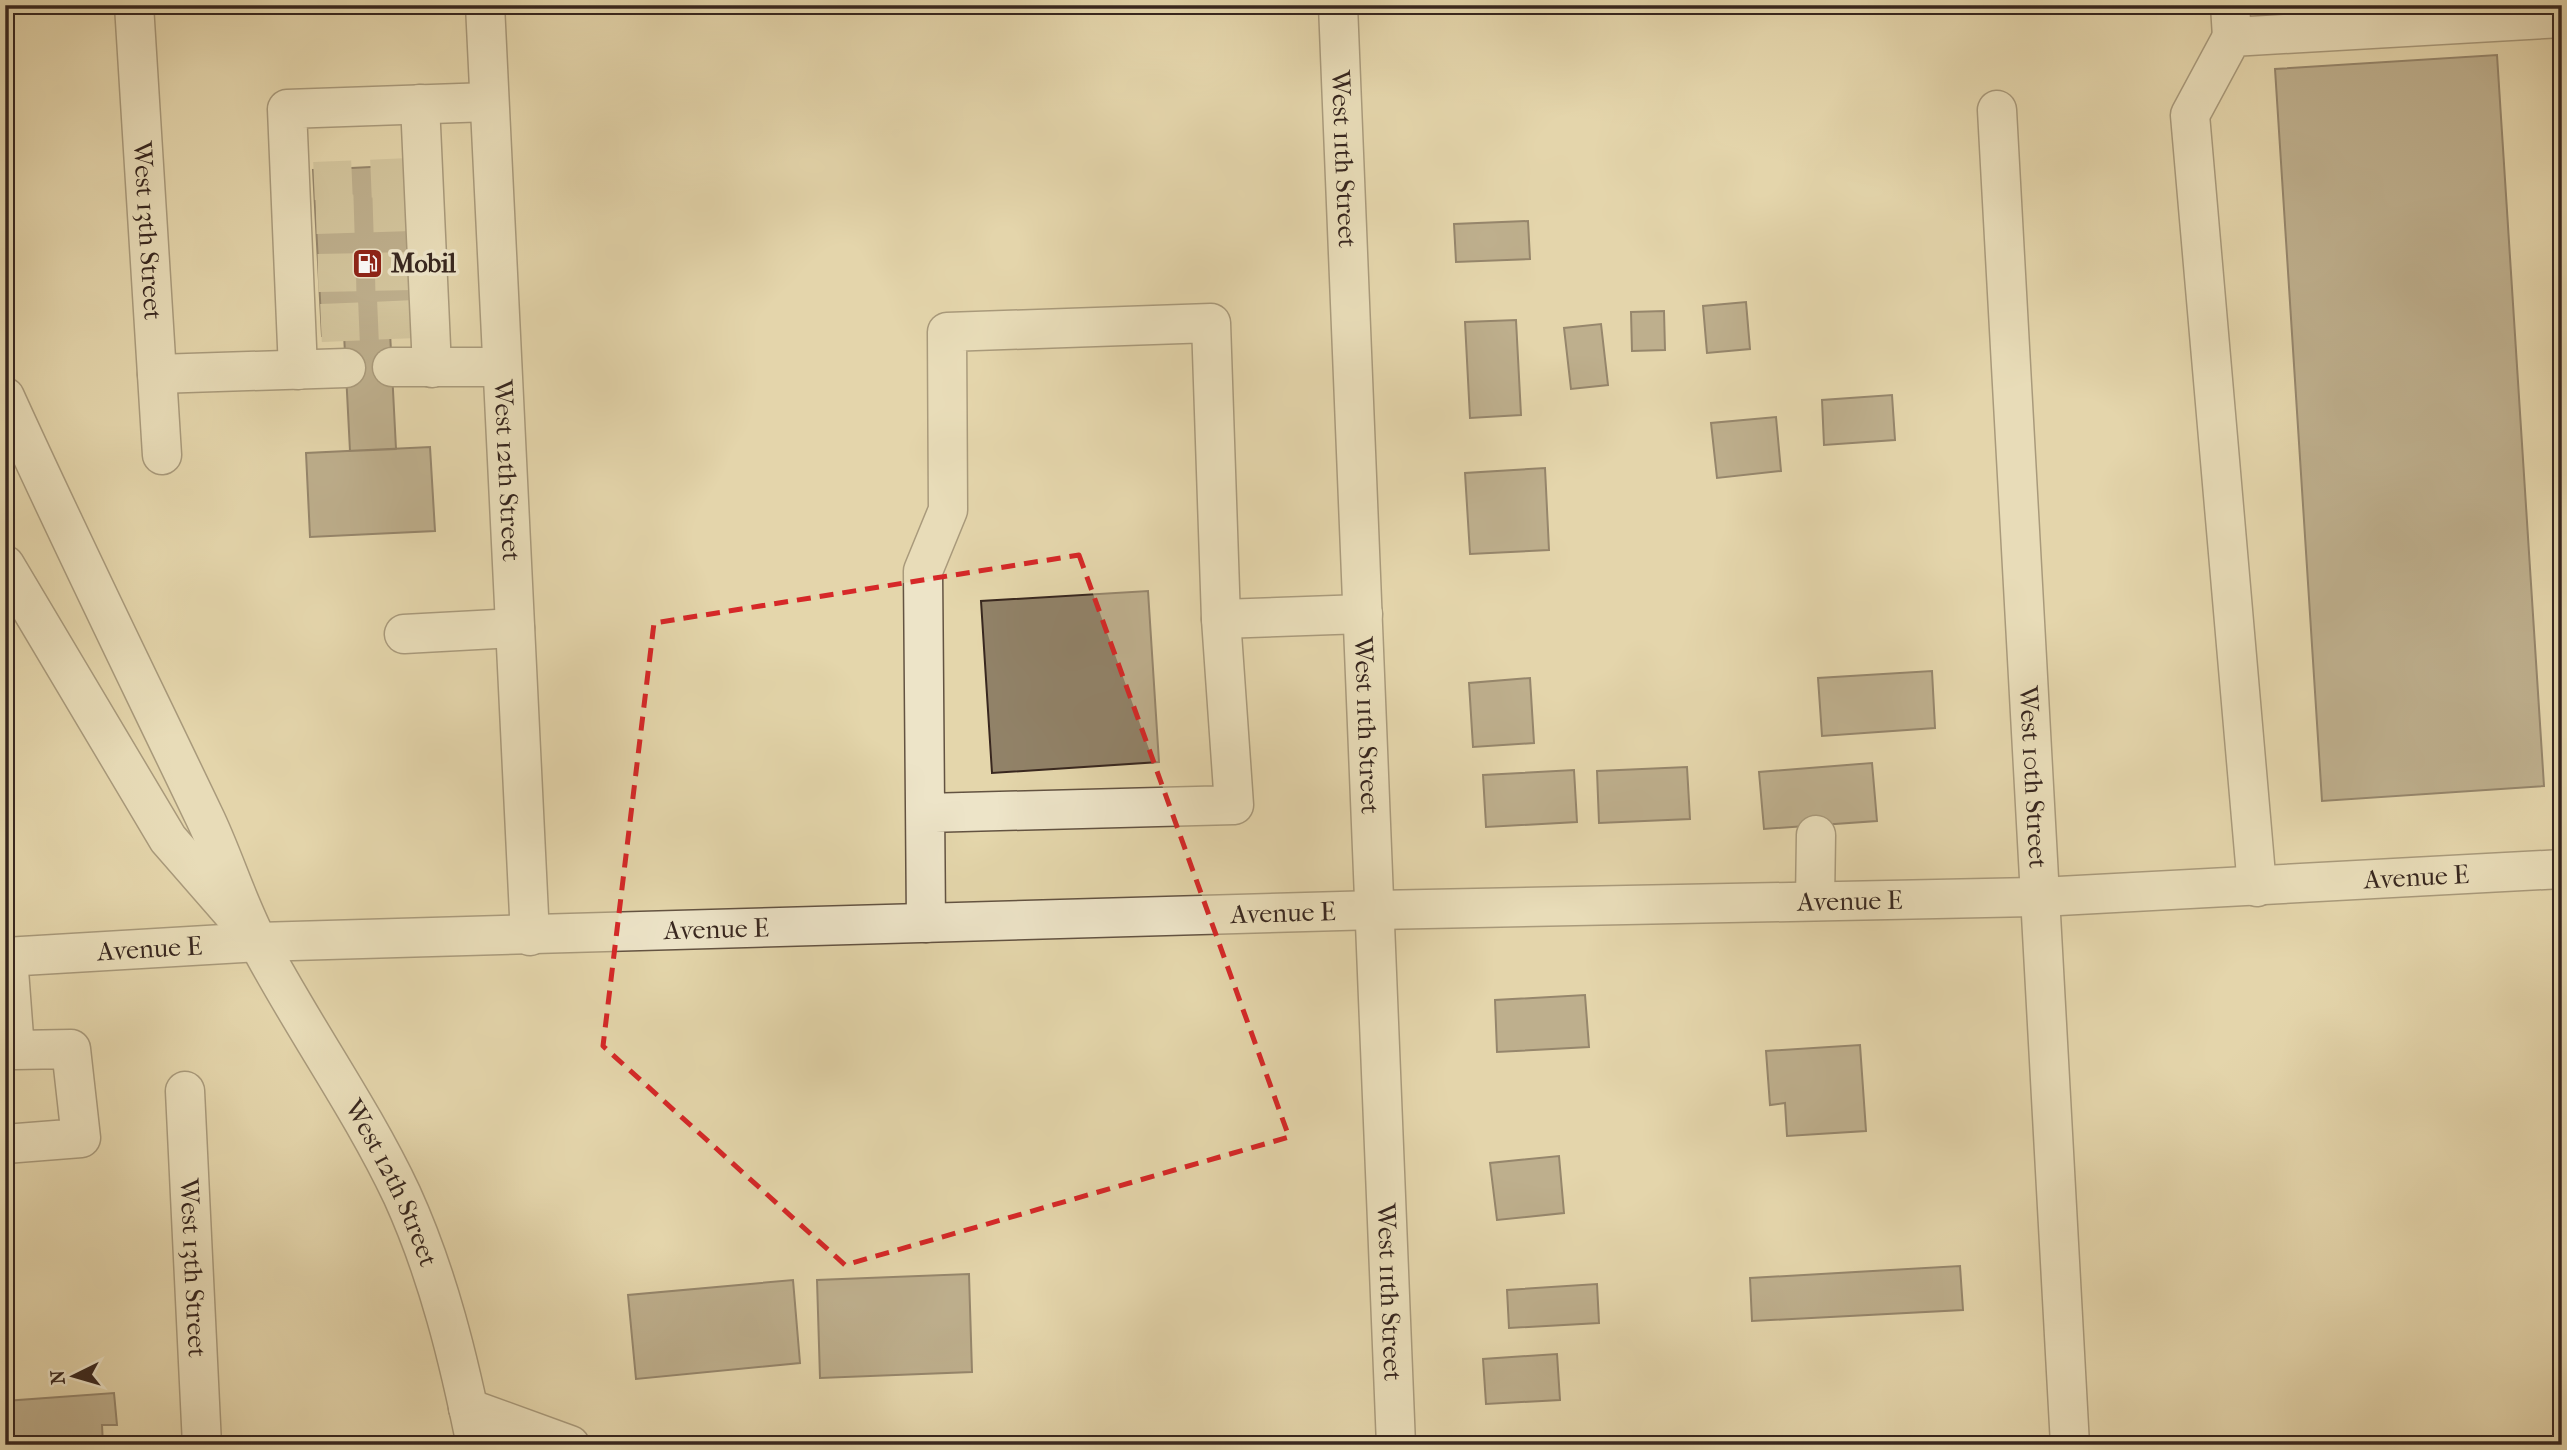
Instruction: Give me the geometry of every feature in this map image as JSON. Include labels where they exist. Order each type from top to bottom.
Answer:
[{"type":"street","name":"West 13th Street","points":[[134,5],[162,455]]},
{"type":"street","name":"West 12th Street","points":[[485,5],[530,936]]},
{"type":"street","name":"West 11th Street","points":[[1338,5],[1396,1445]]},
{"type":"street","points":[[2257,887],[2190,115],[2231,21],[2562,18]]},
{"type":"street","points":[[298,370],[309,324],[303,198],[287,109],[489,102]]},
{"type":"street","points":[[420,104],[418,194],[421,270],[424,319],[432,368]]},
{"type":"street","name":"West 10th Street","points":[[1997,110],[2070,1445]]},
{"type":"street","points":[[926,813],[1234,805],[1221,619],[1211,323],[947,331],[948,510],[923,571],[926,923]]},
{"type":"street","points":[[392,368],[502,367]]},
{"type":"street","points":[[157,374],[346,369]]},
{"type":"street","name":"West 12th Street","points":[[5,397],[206,820],[258,942],[358,1113],[402,1196],[432,1275],[463,1378],[472,1427]]},
{"type":"street","name":"West 12th Street","points":[[5,565],[168,839],[258,942]]},
{"type":"street","points":[[1221,619],[1363,614]]},
{"type":"street","points":[[404,634],[515,628]]},
{"type":"street","points":[[1815,901],[1816,835]]},
{"type":"street","name":"Avenue E","points":[[7,957],[258,942],[1376,910],[2040,897],[2562,869]]},
{"type":"street","points":[[5,1144],[81,1138],[71,1049],[15,1050],[7,957]]},
{"type":"street","name":"West 13th Street","points":[[185,1091],[202,1445]]},
{"type":"street","points":[[472,1427],[570,1445]]},
{"type":"highlighted area","points":[[1079,555],[1289,1137],[845,1265],[603,1046],[654,623]]},
{"type":"building","points":[[2497,55],[2544,786],[2322,801],[2275,69]]},
{"type":"building","points":[[409,165],[418,331],[390,332],[396,449],[350,451],[344,334],[322,336],[313,170]]},
{"type":"building","points":[[1528,221],[1530,259],[1456,262],[1454,224]]},
{"type":"building","points":[[1746,302],[1750,349],[1707,353],[1703,306]]},
{"type":"building","points":[[1664,311],[1665,350],[1632,351],[1631,312]]},
{"type":"building","points":[[1516,320],[1521,415],[1470,418],[1465,322]]},
{"type":"building","points":[[1601,324],[1608,385],[1571,389],[1564,328]]},
{"type":"building","points":[[1892,395],[1895,440],[1824,445],[1822,400]]},
{"type":"building","points":[[1776,417],[1781,471],[1717,478],[1711,423]]},
{"type":"building","points":[[430,447],[435,531],[310,537],[306,453]]},
{"type":"building","points":[[1545,468],[1549,550],[1470,554],[1465,473]]},
{"type":"building","points":[[1148,591],[1159,762],[992,773],[981,601]]},
{"type":"building","points":[[1932,671],[1935,728],[1822,736],[1818,678]]},
{"type":"building","points":[[1530,678],[1534,743],[1473,747],[1469,683]]},
{"type":"building","points":[[1872,763],[1877,821],[1764,829],[1759,772]]},
{"type":"building","points":[[1687,767],[1690,819],[1599,823],[1597,771]]},
{"type":"building","points":[[1574,770],[1577,822],[1486,827],[1483,775]]},
{"type":"building","points":[[1585,995],[1589,1047],[1497,1052],[1495,1000]]},
{"type":"building","points":[[1860,1045],[1866,1131],[1787,1136],[1785,1103],[1770,1105],[1766,1051]]},
{"type":"building","points":[[1559,1156],[1564,1213],[1497,1220],[1490,1163]]},
{"type":"building","points":[[1960,1266],[1963,1310],[1752,1321],[1750,1278]]},
{"type":"building","points":[[969,1274],[972,1372],[820,1378],[817,1280]]},
{"type":"building","points":[[793,1280],[800,1363],[636,1379],[628,1295]]},
{"type":"building","points":[[1597,1284],[1599,1323],[1509,1328],[1507,1290]]},
{"type":"building","points":[[1557,1354],[1560,1400],[1486,1404],[1483,1359]]},
{"type":"building","points":[[114,1393],[117,1425],[102,1425],[103,1445],[5,1445],[5,1401]]},
{"type":"tunnel","points":[[314,181],[410,177]]},
{"type":"tunnel","points":[[316,215],[412,212]]},
{"type":"tunnel","points":[[318,273],[414,271]]},
{"type":"tunnel","points":[[321,323],[417,319]]},
{"type":"place","name":"Mobil","points":[[368,263]]}]
